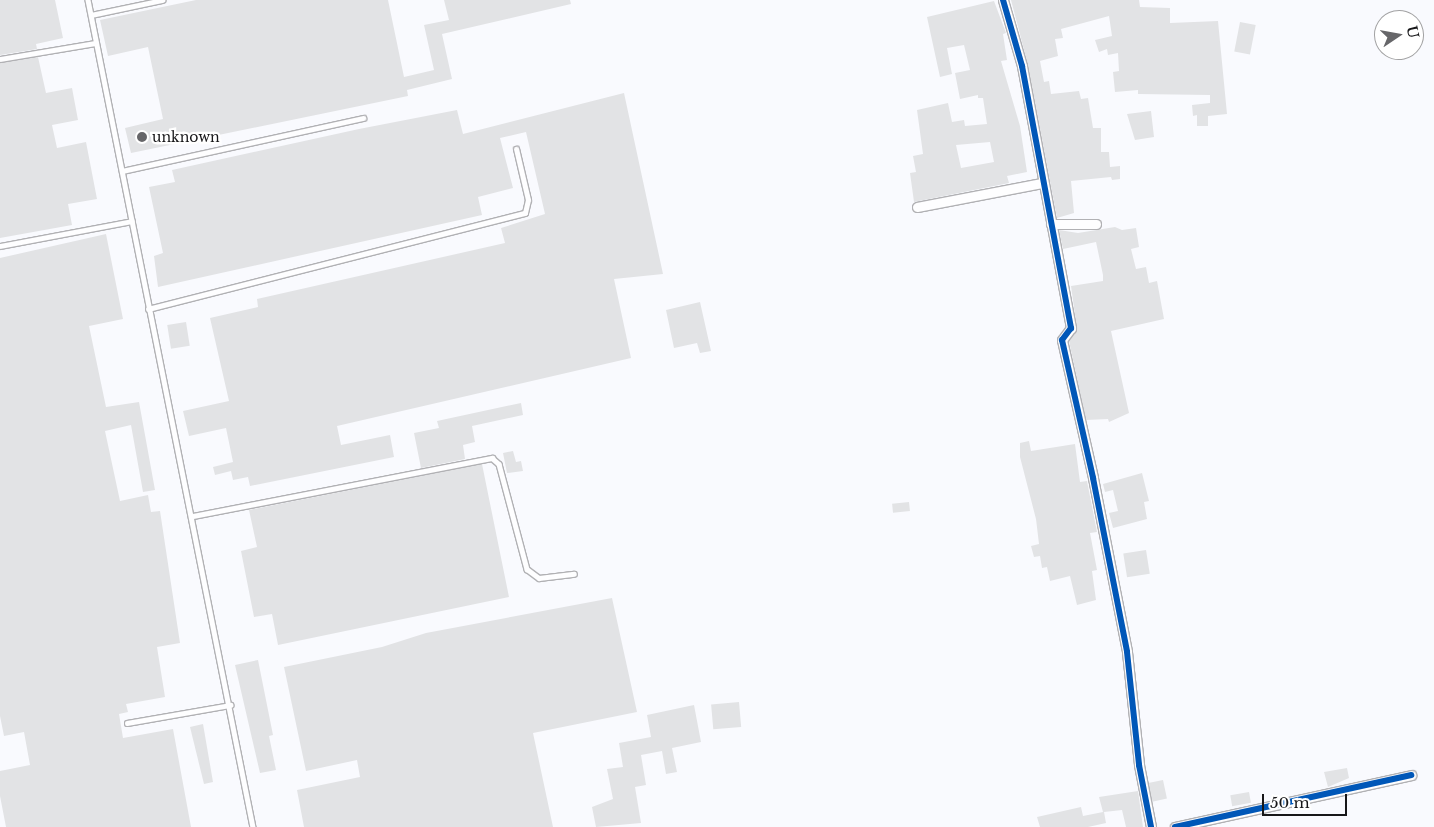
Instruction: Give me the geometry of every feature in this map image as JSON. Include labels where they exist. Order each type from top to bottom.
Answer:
[{"type":"street","points":[[1003,0],[1022,66],[1042,183],[1071,328],[1062,340],[1093,478],[1127,652],[1139,765],[1151,827]]},
{"type":"street","points":[[917,207],[1042,183]]},
{"type":"street","points":[[1051,224],[1096,224]]},
{"type":"street","points":[[1175,827],[1411,775]]},
{"type":"lane","points":[[88,0],[148,309],[193,516],[254,827]]},
{"type":"lane","points":[[91,15],[162,0]]},
{"type":"lane","points":[[0,59],[96,44]]},
{"type":"lane","points":[[122,171],[363,118]]},
{"type":"lane","points":[[148,309],[525,213],[528,200],[516,149]]},
{"type":"lane","points":[[0,246],[132,222]]},
{"type":"lane","points":[[193,516],[492,458],[499,464],[527,569],[540,578],[574,574]]},
{"type":"lane","points":[[127,724],[230,705]]},
{"type":"building","points":[[0,0],[55,0],[63,38],[36,44],[37,49],[0,55]]},
{"type":"building","points":[[196,0],[388,0],[404,77],[434,70],[424,25],[449,20],[444,0],[570,0],[571,4],[442,34],[452,79],[407,90],[408,96],[131,153],[125,128],[163,119],[148,47],[108,56],[100,20]]},
{"type":"building","points":[[1011,0],[1139,0],[1140,7],[1170,8],[1170,23],[1218,21],[1227,114],[1208,116],[1208,126],[1197,126],[1197,115],[1193,116],[1192,105],[1210,103],[1210,95],[1138,94],[1138,90],[1115,92],[1113,72],[1119,71],[1118,53],[1108,55],[1107,49],[1099,52],[1095,40],[1112,36],[1109,16],[1061,29],[1063,38],[1055,39],[1058,56],[1040,61],[1044,82],[1049,81],[1051,94],[1079,91],[1081,99],[1088,98],[1093,128],[1101,128],[1101,152],[1109,152],[1110,167],[1120,166],[1120,179],[1112,180],[1111,177],[1071,181],[1074,213],[1057,218],[1028,65]]},
{"type":"building","points":[[994,1],[1006,33],[1003,34],[1007,60],[1001,61],[1020,126],[1027,172],[1007,176],[1009,183],[914,202],[910,173],[916,172],[913,156],[923,154],[917,110],[948,103],[952,122],[964,120],[965,126],[987,124],[983,98],[978,98],[978,95],[960,99],[955,73],[970,70],[964,45],[947,48],[952,74],[940,77],[927,17]],"holes":[[[990,142],[994,162],[961,168],[956,145]]]},
{"type":"building","points":[[1240,22],[1256,25],[1250,55],[1234,51]]},
{"type":"building","points":[[38,57],[46,93],[72,88],[78,120],[52,125],[57,148],[86,142],[97,199],[68,204],[72,225],[0,238],[0,63]]},
{"type":"building","points":[[624,93],[663,274],[614,279],[631,358],[337,426],[341,445],[390,435],[394,457],[250,486],[248,477],[233,480],[231,471],[215,475],[213,467],[233,462],[226,428],[189,436],[183,411],[229,401],[210,318],[258,307],[257,299],[505,243],[501,228],[545,214],[526,132],[500,138],[513,188],[478,197],[482,215],[158,287],[154,256],[163,253],[149,187],[175,182],[172,170],[359,129],[457,110],[463,134]]},
{"type":"building","points":[[1151,111],[1154,137],[1135,140],[1127,114]]},
{"type":"building","points":[[1115,227],[1122,230],[1136,228],[1139,247],[1131,249],[1136,269],[1146,267],[1149,283],[1157,281],[1164,319],[1111,331],[1129,413],[1109,422],[1108,419],[1086,420],[1069,341],[1077,329],[1071,286],[1103,281],[1103,275],[1096,242],[1063,249],[1059,230],[1078,233]]},
{"type":"building","points":[[106,234],[123,319],[89,326],[106,407],[139,402],[155,490],[143,492],[131,425],[105,431],[120,501],[148,495],[151,512],[160,511],[180,643],[157,647],[165,697],[126,704],[128,712],[119,714],[123,738],[173,729],[191,827],[6,827],[0,796],[0,771],[30,765],[24,732],[4,736],[0,716],[0,258]]},
{"type":"building","points":[[700,302],[711,351],[700,353],[697,343],[674,348],[666,310]]},
{"type":"building","points":[[186,322],[190,346],[171,349],[167,325]]},
{"type":"building","points":[[521,403],[523,415],[472,426],[475,442],[463,445],[465,459],[421,468],[414,433],[439,428],[437,421]]},
{"type":"building","points":[[1029,441],[1031,451],[1075,444],[1080,482],[1087,481],[1097,532],[1090,533],[1097,570],[1092,571],[1096,600],[1077,605],[1070,576],[1050,581],[1047,567],[1042,568],[1040,556],[1034,557],[1031,546],[1039,544],[1036,519],[1020,457],[1020,443]]},
{"type":"building","points":[[513,451],[516,462],[521,461],[523,471],[507,473],[503,453]]},
{"type":"building","points":[[482,464],[509,597],[278,645],[272,614],[254,617],[241,551],[257,547],[249,510]]},
{"type":"building","points":[[1142,473],[1149,501],[1144,502],[1147,519],[1113,528],[1109,513],[1118,511],[1113,490],[1105,492],[1103,484]]},
{"type":"building","points":[[909,502],[910,511],[893,513],[892,504]]},
{"type":"building","points":[[1146,550],[1150,574],[1127,577],[1123,554]]},
{"type":"building","points":[[612,598],[637,712],[533,733],[553,827],[304,827],[297,790],[360,777],[357,760],[306,771],[284,667],[382,647],[426,633]]},
{"type":"building","points":[[258,660],[273,735],[269,736],[276,770],[260,773],[235,665]]},
{"type":"building","points":[[739,702],[741,727],[713,729],[711,704]]},
{"type":"building","points":[[694,705],[701,742],[672,748],[677,772],[666,774],[662,751],[641,755],[646,785],[635,787],[641,823],[596,827],[592,807],[613,799],[607,769],[623,767],[619,743],[651,737],[647,715]]},
{"type":"building","points":[[203,724],[213,782],[204,784],[190,727]]},
{"type":"building","points":[[1347,768],[1349,778],[1328,787],[1324,772]]},
{"type":"building","points":[[1163,780],[1167,799],[1152,802],[1148,783]]},
{"type":"building","points":[[1138,791],[1143,827],[1126,827],[1122,810],[1104,812],[1106,823],[1088,827],[1040,827],[1037,817],[1081,807],[1083,816],[1103,812],[1099,797]]},
{"type":"building","points":[[1249,792],[1251,803],[1232,806],[1230,795]]},
{"type":"cycle path","points":[[1003,0],[1022,66],[1071,328],[1062,340],[1093,478],[1127,652],[1139,765],[1151,827]]},
{"type":"cycle path","points":[[1175,827],[1411,775]]},
{"type":"place","name":"unknown","points":[[142,137]]}]
